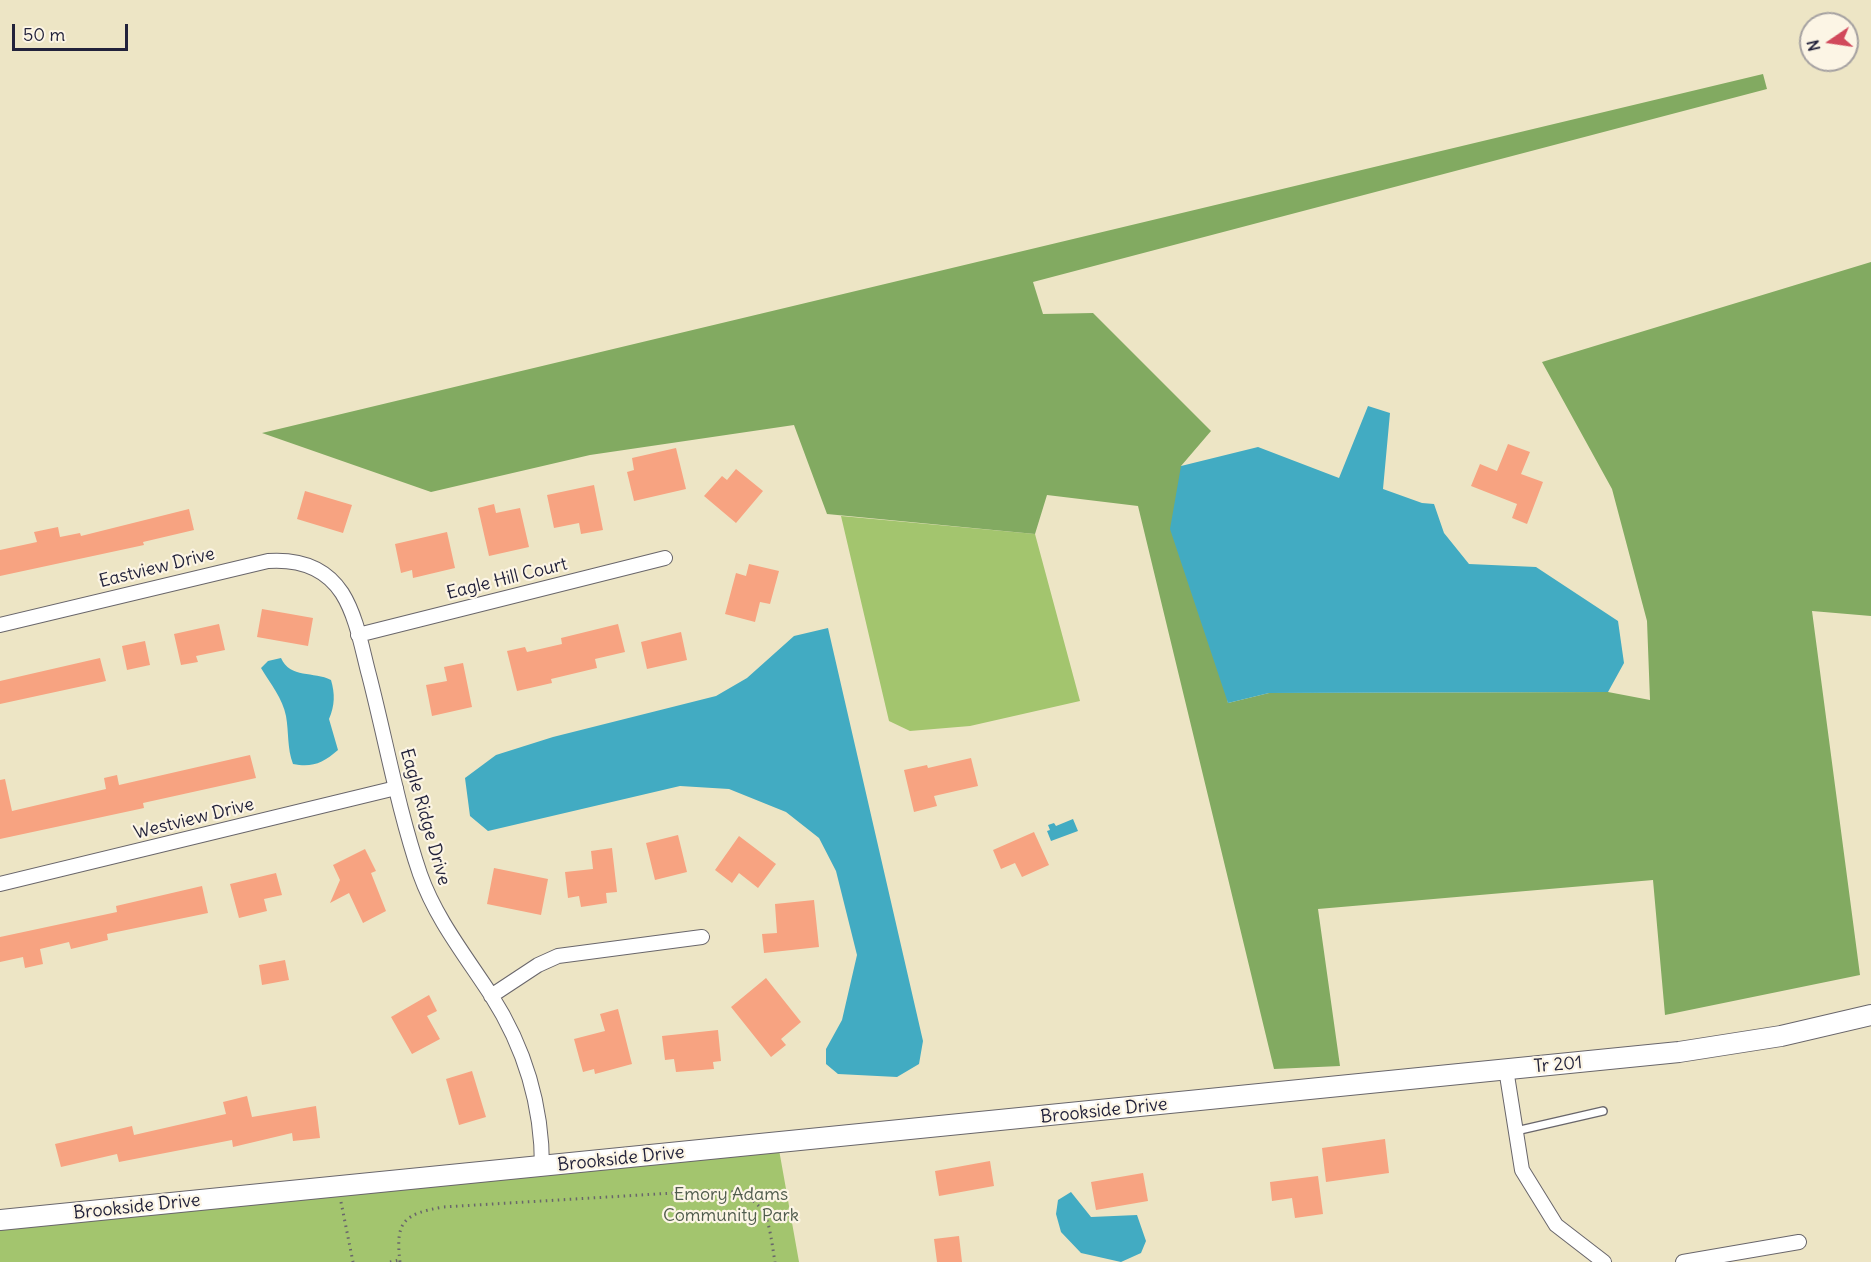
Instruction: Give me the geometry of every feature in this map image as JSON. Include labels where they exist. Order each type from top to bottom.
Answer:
[{"type":"street","name":"Eagle Hill Court","points":[[358,635],[665,558]]},
{"type":"street","name":"Eastview Drive","points":[[0,624],[268,561],[302,563],[322,572]]},
{"type":"street","name":"Eagle Ridge Drive","points":[[322,572],[345,596],[358,635],[396,788],[414,854],[429,897],[451,938],[491,996],[519,1046],[534,1089],[542,1135],[542,1167]]},
{"type":"street","name":"Westview Drive","points":[[0,885],[396,788]]},
{"type":"street","points":[[491,996],[538,965],[558,956],[702,937]]},
{"type":"street","name":"Tr 201","points":[[1242,1096],[1736,1044],[1871,1015]]},
{"type":"street","points":[[1506,1069],[1522,1170],[1556,1225],[1604,1262]]},
{"type":"street","name":"Brookside Drive","points":[[0,1220],[1242,1096]]},
{"type":"street","points":[[1683,1262],[1798,1242]]},
{"type":"lane","points":[[1516,1131],[1603,1111]]},
{"type":"path","points":[[338,1186],[353,1262]]},
{"type":"path","points":[[390,1262],[400,1261],[398,1234],[404,1220],[417,1212],[443,1207],[723,1190],[743,1193],[757,1202],[767,1218],[775,1262]]},
{"type":"green space","points":[[1763,74],[1767,89],[1033,282],[1043,314],[1093,313],[1211,431],[1181,466],[1228,703],[1269,693],[1608,692],[1650,700],[1647,621],[1612,489],[1542,362],[1871,262],[1871,616],[1812,611],[1860,975],[1665,1015],[1653,880],[1318,909],[1340,1066],[1274,1069],[1138,506],[1047,495],[1035,534],[827,514],[794,425],[590,455],[431,492],[262,433]]},
{"type":"green space","points":[[841,516],[1035,534],[1080,701],[970,726],[910,731],[889,721]]},
{"type":"green space","name":"Emory Adams Community Park","points":[[778,1144],[799,1262],[0,1262],[0,1220]]},
{"type":"water","points":[[1368,406],[1390,413],[1383,489],[1422,503],[1434,504],[1444,533],[1469,564],[1536,567],[1618,621],[1624,663],[1608,692],[1269,693],[1228,703],[1170,529],[1181,466],[1258,447],[1339,478]]},
{"type":"water","points":[[828,628],[923,1041],[919,1064],[897,1077],[838,1074],[826,1064],[826,1049],[842,1020],[857,955],[836,871],[819,838],[786,812],[729,789],[680,786],[488,831],[470,816],[465,778],[496,755],[553,737],[716,696],[747,678],[794,636]]},
{"type":"water","points":[[281,658],[285,665],[296,672],[331,680],[334,700],[329,719],[338,750],[317,763],[293,764],[282,703],[261,668],[268,661]]},
{"type":"water","points":[[1073,819],[1078,831],[1051,841],[1047,831],[1050,830],[1048,825],[1054,823],[1056,826]]},
{"type":"water","points":[[1071,1192],[1091,1217],[1137,1215],[1146,1241],[1141,1253],[1121,1262],[1081,1253],[1061,1232],[1056,1214],[1058,1200]]},
{"type":"building","points":[[1508,444],[1530,452],[1521,474],[1543,482],[1527,524],[1512,518],[1517,504],[1471,486],[1480,464],[1497,471]]},
{"type":"building","points":[[676,448],[686,489],[634,501],[627,472],[634,470],[632,458]]},
{"type":"building","points":[[736,469],[763,491],[736,523],[704,496],[722,476],[727,480]]},
{"type":"building","points":[[594,485],[603,530],[581,534],[579,523],[554,528],[547,495]]},
{"type":"building","points":[[305,491],[352,505],[343,533],[297,519]]},
{"type":"building","points":[[494,504],[496,513],[520,508],[529,547],[489,556],[478,508]]},
{"type":"building","points":[[189,509],[194,530],[143,542],[144,545],[0,576],[0,550],[37,542],[34,532],[58,527],[60,537],[80,533],[81,536]]},
{"type":"building","points":[[447,532],[455,568],[413,578],[412,570],[401,573],[395,544]]},
{"type":"building","points":[[749,564],[779,571],[770,604],[760,602],[755,622],[725,614],[736,573],[746,576]]},
{"type":"building","points":[[262,609],[313,618],[308,646],[257,637]]},
{"type":"building","points":[[219,624],[225,650],[196,656],[198,662],[181,665],[174,634]]},
{"type":"building","points":[[618,624],[625,652],[595,659],[597,668],[551,679],[552,683],[517,691],[507,651],[525,647],[527,652],[562,644],[561,638]]},
{"type":"building","points":[[681,632],[687,660],[647,669],[641,642]]},
{"type":"building","points":[[145,641],[150,665],[127,670],[122,646]]},
{"type":"building","points":[[100,658],[106,681],[0,704],[0,681]]},
{"type":"building","points":[[463,663],[472,707],[432,716],[426,685],[447,681],[444,667]]},
{"type":"building","points":[[250,755],[256,778],[143,803],[144,808],[0,839],[0,780],[5,779],[12,811],[106,789],[104,778],[117,775],[119,785]]},
{"type":"building","points":[[971,758],[978,786],[934,796],[937,806],[914,812],[904,770],[927,765],[928,768]]},
{"type":"building","points":[[1034,832],[1049,865],[1022,877],[1015,863],[1001,869],[993,850]]},
{"type":"building","points":[[678,835],[687,872],[655,880],[646,843]]},
{"type":"building","points":[[739,836],[776,864],[758,888],[739,873],[732,883],[715,870]]},
{"type":"building","points":[[612,848],[617,892],[606,893],[607,903],[581,907],[579,896],[568,898],[565,872],[593,869],[591,851]]},
{"type":"building","points":[[365,849],[376,871],[371,873],[386,911],[363,923],[349,893],[330,903],[340,880],[333,865]]},
{"type":"building","points":[[494,868],[548,879],[541,915],[487,904]]},
{"type":"building","points":[[276,873],[282,895],[264,899],[267,911],[239,918],[230,884]]},
{"type":"building","points":[[202,886],[208,913],[107,934],[108,940],[71,949],[69,942],[40,949],[43,964],[25,968],[23,957],[0,962],[0,937],[117,912],[116,906]]},
{"type":"building","points":[[814,900],[819,947],[764,953],[762,934],[777,933],[775,904]]},
{"type":"building","points":[[285,960],[289,980],[262,985],[259,965]]},
{"type":"building","points":[[766,978],[801,1022],[781,1039],[786,1045],[771,1057],[731,1007]]},
{"type":"building","points":[[429,995],[437,1011],[427,1016],[440,1039],[412,1054],[391,1017]]},
{"type":"building","points":[[618,1009],[632,1064],[595,1074],[594,1069],[583,1072],[574,1039],[605,1031],[600,1014]]},
{"type":"building","points":[[718,1030],[721,1061],[713,1062],[714,1069],[676,1072],[674,1059],[665,1060],[662,1036]]},
{"type":"building","points":[[472,1071],[486,1117],[459,1125],[446,1079]]},
{"type":"building","points":[[247,1096],[252,1117],[316,1106],[320,1138],[293,1141],[292,1133],[233,1147],[232,1140],[119,1162],[117,1154],[61,1167],[55,1144],[132,1126],[134,1135],[226,1114],[223,1102]]},
{"type":"building","points":[[1385,1139],[1389,1173],[1326,1182],[1322,1148]]},
{"type":"building","points":[[990,1161],[994,1186],[939,1196],[935,1171]]},
{"type":"building","points":[[1143,1173],[1148,1201],[1096,1210],[1091,1182]]},
{"type":"building","points":[[1318,1176],[1323,1214],[1295,1218],[1292,1198],[1272,1201],[1270,1182]]},
{"type":"building","points":[[959,1236],[962,1262],[937,1262],[934,1239]]}]
